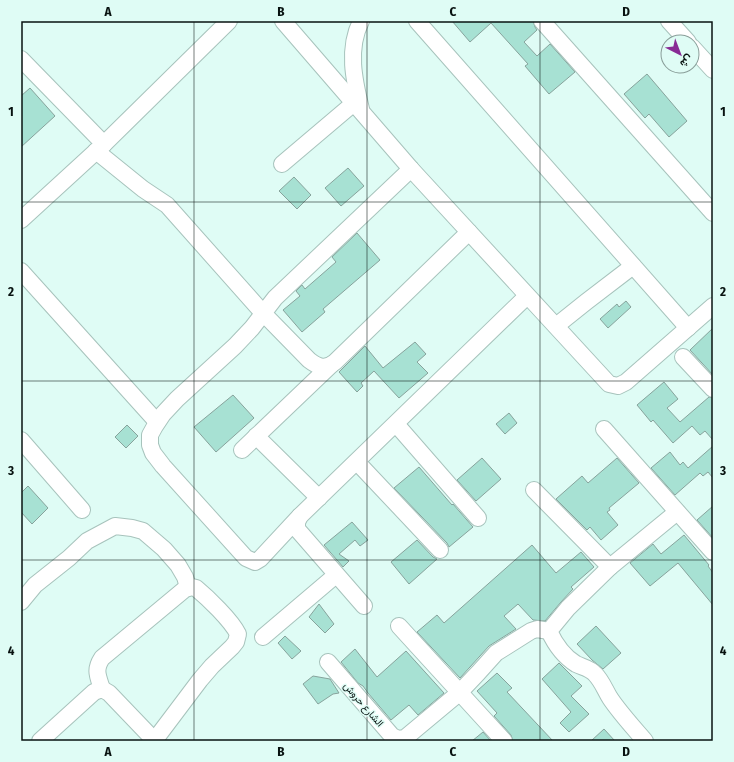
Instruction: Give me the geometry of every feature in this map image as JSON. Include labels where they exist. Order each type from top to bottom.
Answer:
[{"type":"street","points":[[21,220],[100,147],[229,21]]},
{"type":"street","points":[[283,21],[411,169],[609,384],[618,386],[626,382],[713,306]]},
{"type":"street","points":[[358,108],[353,62],[354,43],[357,28],[361,21]]},
{"type":"street","points":[[417,21],[688,328]]},
{"type":"street","points":[[542,21],[713,213]]},
{"type":"street","points":[[669,21],[681,34]]},
{"type":"street","points":[[700,53],[710,61]]},
{"type":"street","points":[[21,59],[100,147],[144,189],[167,205],[263,313],[309,360],[316,366],[323,368],[330,365]]},
{"type":"street","points":[[282,164],[358,108]]},
{"type":"street","points":[[411,169],[275,298],[252,328],[235,346],[176,399],[157,422],[150,435],[150,445],[162,466],[246,558],[255,562],[260,559],[300,516],[528,296]]},
{"type":"street","points":[[242,450],[469,232]]},
{"type":"street","points":[[556,326],[633,266]]},
{"type":"street","points":[[21,271],[157,422]]},
{"type":"street","points":[[683,357],[713,389]]},
{"type":"street","points":[[396,424],[478,518]]},
{"type":"street","points":[[604,429],[713,552]]},
{"type":"street","points":[[256,436],[319,498]]},
{"type":"street","points":[[21,440],[82,510]]},
{"type":"street","points":[[357,462],[440,550]]},
{"type":"street","points":[[534,490],[610,567]]},
{"type":"street","points":[[549,631],[568,608],[610,567],[677,512]]},
{"type":"street","points":[[300,516],[297,522],[297,529],[364,606]]},
{"type":"street","points":[[21,602],[35,585],[69,558],[87,541],[116,526],[143,531],[164,549],[178,566],[185,577],[188,587]]},
{"type":"street","points":[[263,637],[336,575]]},
{"type":"street","points":[[188,587],[192,587],[198,591],[235,628],[238,634],[236,642],[195,686],[154,741],[109,693],[102,689],[97,671],[97,665],[102,658],[188,587]]},
{"type":"street","points":[[399,626],[504,741]]},
{"type":"street","points":[[459,692],[496,653],[531,631],[537,629],[549,631]]},
{"type":"street","points":[[549,631],[563,654],[597,675],[614,703],[645,741]]},
{"type":"street","name":"الشارع حروش","points":[[328,662],[392,736],[398,739],[404,738],[459,692]]},
{"type":"street","points":[[40,741],[94,692],[102,689]]},
{"type":"building","points":[[452,21],[533,21],[537,30],[524,42],[537,56],[550,44],[575,72],[549,94],[525,66],[528,64],[491,23],[470,42]]},
{"type":"building","points":[[647,74],[687,121],[669,137],[649,114],[645,118],[624,94]]},
{"type":"building","points":[[30,88],[55,116],[21,147],[21,96]]},
{"type":"building","points":[[348,168],[364,186],[341,206],[325,188]]},
{"type":"building","points":[[294,177],[311,195],[297,209],[279,191]]},
{"type":"building","points":[[357,233],[380,260],[323,309],[325,312],[302,332],[283,310],[300,296],[296,291],[302,285],[305,289],[336,262],[332,257]]},
{"type":"building","points":[[626,301],[631,307],[608,328],[600,319],[617,304],[619,307]]},
{"type":"building","points":[[713,328],[713,375],[690,350]]},
{"type":"building","points":[[415,342],[426,354],[417,362],[428,373],[399,398],[374,371],[361,383],[363,386],[357,392],[339,372],[365,346],[383,368]]},
{"type":"building","points":[[664,382],[678,399],[667,408],[680,422],[709,397],[713,398],[713,440],[705,431],[700,435],[692,426],[673,443],[653,420],[651,422],[637,405]]},
{"type":"building","points":[[233,395],[254,418],[216,452],[194,427]]},
{"type":"building","points":[[509,413],[517,423],[505,434],[496,424]]},
{"type":"building","points":[[127,425],[138,436],[126,448],[115,437]]},
{"type":"building","points":[[713,446],[713,478],[708,472],[703,476],[700,473],[675,495],[651,468],[670,452],[680,465],[683,462],[688,468]]},
{"type":"building","points":[[482,458],[501,479],[476,501],[457,480]]},
{"type":"building","points":[[617,458],[639,483],[609,508],[610,510],[607,512],[618,525],[601,540],[590,527],[587,530],[556,499],[582,476],[588,483]]},
{"type":"building","points":[[419,467],[473,527],[449,547],[447,543],[394,488]]},
{"type":"building","points":[[28,486],[48,508],[32,524],[21,512],[21,493]]},
{"type":"building","points":[[713,506],[713,538],[697,520]]},
{"type":"building","points":[[352,522],[368,540],[360,546],[355,540],[339,554],[349,561],[343,567],[324,545]]},
{"type":"building","points":[[684,535],[709,565],[708,566],[713,573],[713,605],[678,563],[650,586],[630,563],[653,544],[661,554]]},
{"type":"building","points":[[417,540],[433,557],[437,559],[409,584],[391,562]]},
{"type":"building","points":[[532,545],[556,573],[581,552],[594,567],[571,587],[573,589],[545,621],[533,620],[518,604],[504,616],[516,629],[489,646],[460,678],[417,632],[437,615],[444,623]]},
{"type":"building","points":[[319,604],[334,624],[325,633],[309,617]]},
{"type":"building","points":[[596,626],[621,653],[603,669],[577,644]]},
{"type":"building","points":[[285,636],[301,651],[292,659],[278,643]]},
{"type":"building","points":[[355,649],[377,677],[406,651],[444,693],[418,715],[409,705],[391,720],[341,662]]},
{"type":"building","points":[[559,663],[582,686],[571,696],[589,714],[569,732],[560,723],[571,712],[542,679]]},
{"type":"building","points":[[497,673],[512,688],[507,692],[553,741],[513,741],[511,735],[494,716],[497,713],[477,691]]},
{"type":"building","points":[[313,676],[330,679],[339,693],[333,694],[318,704],[303,684]]},
{"type":"building","points":[[604,729],[615,741],[591,741]]},
{"type":"building","points":[[483,732],[491,741],[472,741]]}]
